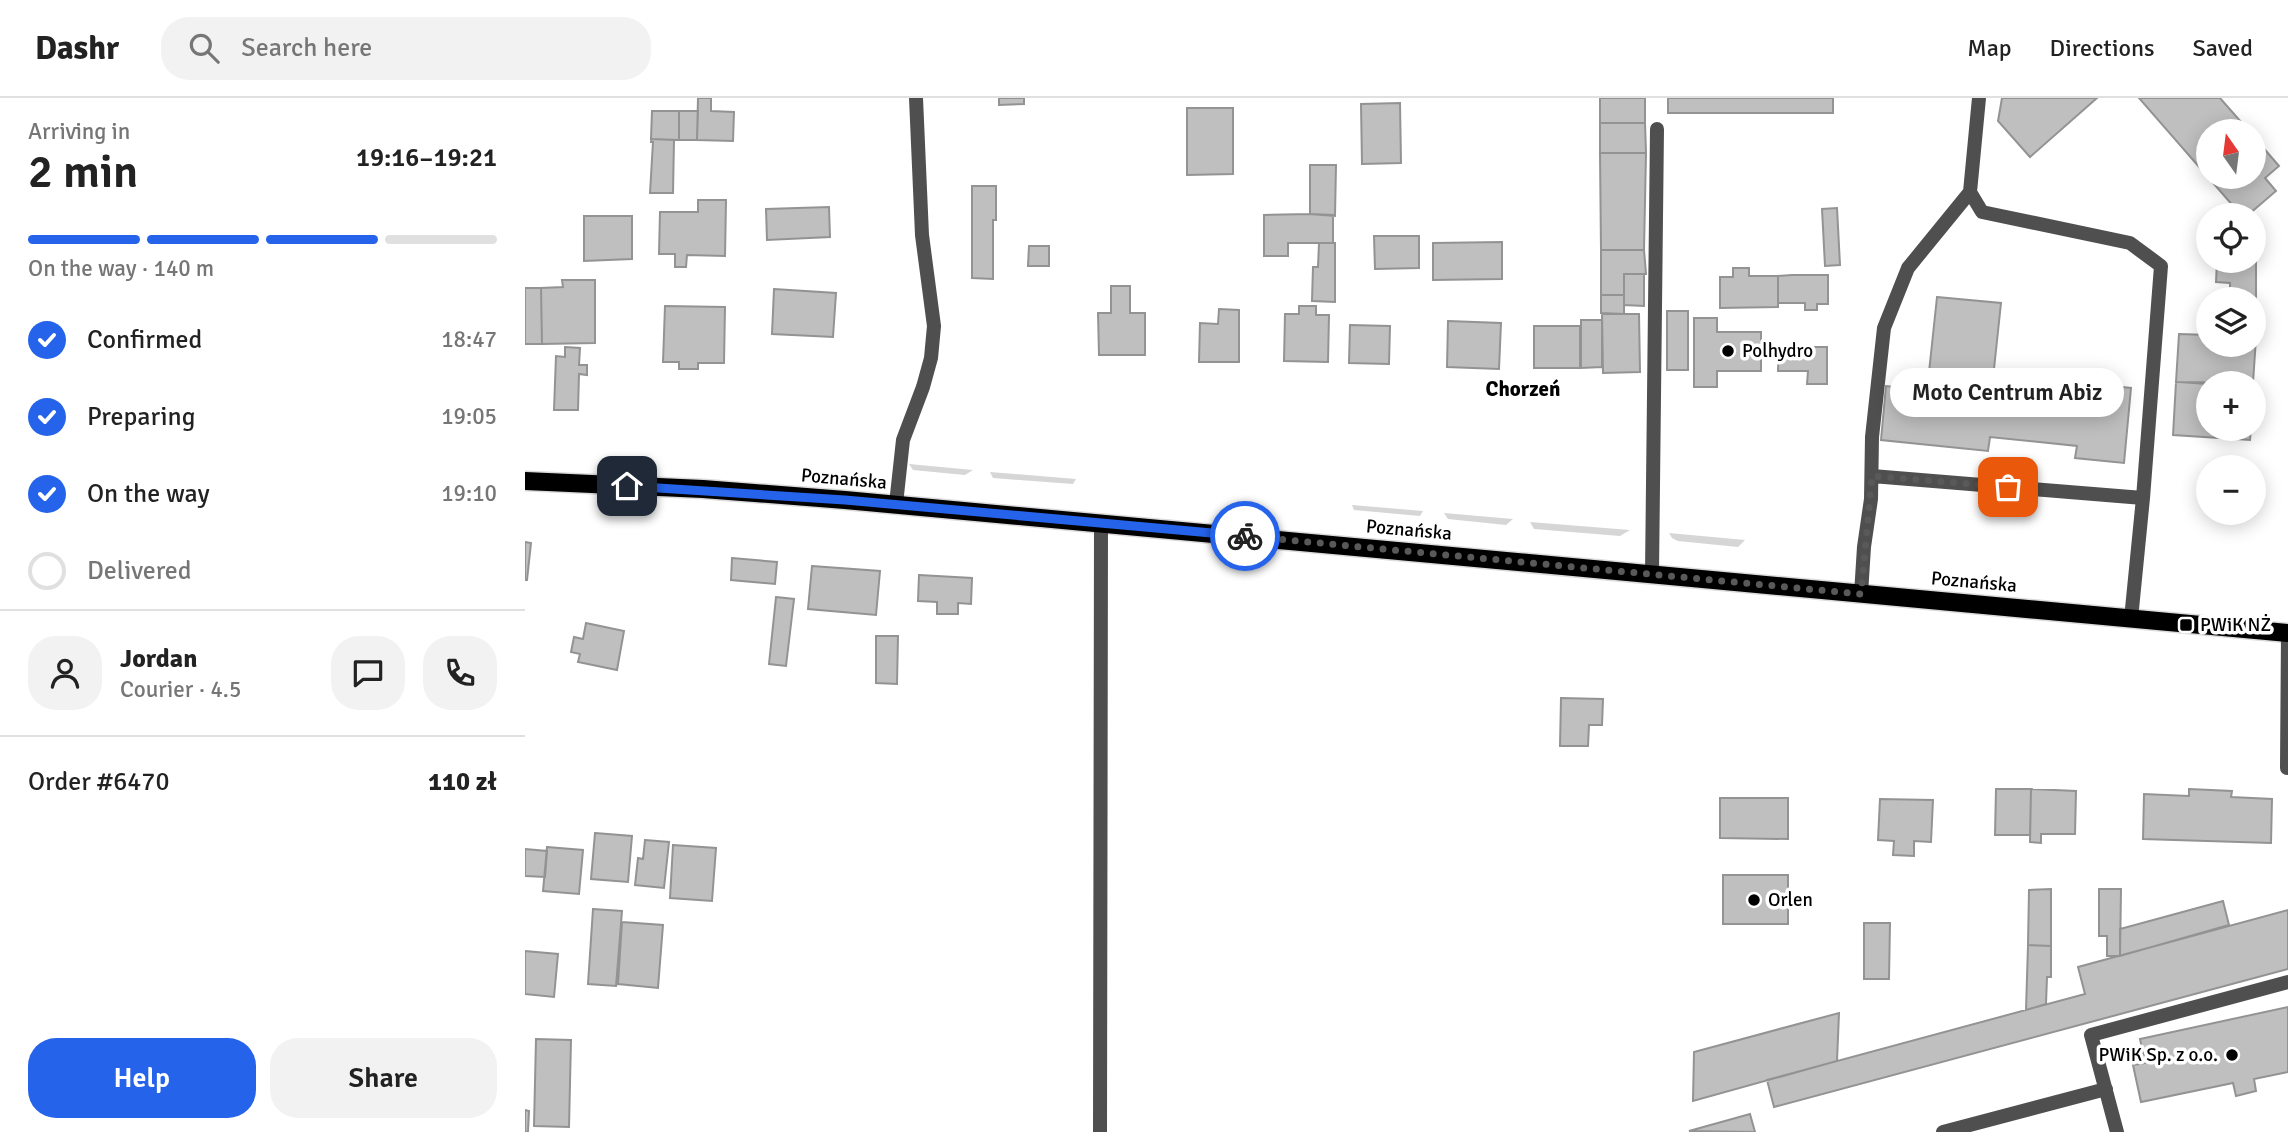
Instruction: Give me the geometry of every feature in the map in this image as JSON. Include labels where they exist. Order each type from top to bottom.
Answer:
[{"type":"main road","name":"Poznańska","points":[[525,481],[703,489],[896,504],[2288,633]]},
{"type":"street","points":[[896,504],[903,440],[923,387],[934,326],[922,235],[916,98]]},
{"type":"street","points":[[1861,594],[1872,476],[1872,438],[1884,328],[1908,268],[1970,192],[1979,98]]},
{"type":"street","points":[[1652,574],[1657,129]]},
{"type":"street","points":[[1970,192],[1982,212],[2130,243],[2161,267],[2131,619]]},
{"type":"street","points":[[1872,476],[2143,498]]},
{"type":"street","points":[[1100,1132],[1101,523]]},
{"type":"street","points":[[2287,768],[2288,633]]},
{"type":"street","points":[[2117,1132],[2091,1035],[2288,982]]},
{"type":"street","points":[[1943,1132],[2106,1089]]},
{"type":"shaded area","points":[[909,464],[973,470],[965,475],[913,470]]},
{"type":"shaded area","points":[[990,472],[1076,479],[1073,484],[993,478]]},
{"type":"shaded area","points":[[1352,505],[1423,511],[1420,516],[1354,510]]},
{"type":"shaded area","points":[[1444,513],[1513,519],[1506,525],[1448,519]]},
{"type":"shaded area","points":[[1530,522],[1630,530],[1620,536],[1534,529]]},
{"type":"shaded area","points":[[1669,533],[1745,540],[1738,547],[1678,541]]},
{"type":"building","points":[[698,98],[711,98],[711,111],[734,112],[733,141],[697,140]]},
{"type":"building","points":[[999,98],[1024,98],[1024,104],[999,105]]},
{"type":"building","points":[[1600,98],[1645,98],[1645,123],[1600,123]]},
{"type":"building","points":[[1668,98],[1833,98],[1833,113],[1668,113]]},
{"type":"building","points":[[2002,98],[2097,98],[2030,157],[1998,121]]},
{"type":"building","points":[[2139,98],[2220,98],[2238,119],[2196,119],[2196,163]]},
{"type":"building","points":[[1400,103],[1401,163],[1362,164],[1361,104]]},
{"type":"building","points":[[1187,108],[1233,108],[1233,174],[1187,175]]},
{"type":"building","points":[[652,111],[679,111],[679,140],[651,139]]},
{"type":"building","points":[[679,111],[698,111],[697,140],[679,140]]},
{"type":"building","points":[[1600,123],[1645,123],[1646,153],[1600,153]]},
{"type":"building","points":[[651,139],[674,140],[673,193],[650,193]]},
{"type":"building","points":[[2266,151],[2279,166],[2266,177]]},
{"type":"building","points":[[1600,153],[1646,153],[1644,250],[1601,250]]},
{"type":"building","points":[[1310,165],[1336,165],[1335,216],[1310,214]]},
{"type":"building","points":[[2266,179],[2276,191],[2262,203],[2231,203],[2218,189],[2266,189]]},
{"type":"building","points":[[972,186],[996,186],[993,279],[972,278]]},
{"type":"building","points":[[698,200],[726,200],[725,256],[687,255],[686,267],[675,267],[675,254],[659,254],[660,212],[698,212]]},
{"type":"building","points":[[829,207],[830,237],[767,240],[766,209]]},
{"type":"building","points":[[1837,208],[1840,265],[1825,266],[1822,209]]},
{"type":"building","points":[[1264,215],[1333,215],[1333,243],[1288,243],[1288,256],[1264,256]]},
{"type":"building","points":[[584,216],[632,216],[632,259],[584,261]]},
{"type":"building","points":[[1374,236],[1419,236],[1419,268],[1375,269]]},
{"type":"building","points":[[1502,242],[1502,279],[1433,280],[1433,243]]},
{"type":"building","points":[[1319,243],[1335,243],[1335,302],[1312,301],[1313,267],[1318,267]]},
{"type":"building","points":[[1029,246],[1049,246],[1049,266],[1028,266]]},
{"type":"building","points":[[1601,250],[1644,250],[1646,274],[1624,274],[1624,295],[1601,295]]},
{"type":"building","points":[[1733,268],[1749,268],[1749,276],[1778,276],[1778,307],[1720,308],[1720,277],[1733,277]]},
{"type":"building","points":[[2216,273],[2256,273],[2256,287],[2230,287],[2230,283],[2216,282]]},
{"type":"building","points":[[1624,274],[1644,274],[1644,306],[1624,305]]},
{"type":"building","points":[[1828,275],[1828,304],[1817,304],[1817,310],[1805,310],[1805,303],[1778,303],[1778,276]]},
{"type":"building","points":[[562,280],[595,280],[595,343],[542,344],[541,288],[563,287]]},
{"type":"building","points":[[1111,286],[1130,286],[1130,313],[1145,313],[1145,355],[1099,355],[1098,313],[1111,313]]},
{"type":"building","points":[[525,288],[541,288],[542,344],[525,344]]},
{"type":"building","points":[[774,289],[836,293],[833,337],[772,334]]},
{"type":"building","points":[[1601,295],[1624,295],[1624,314],[1601,313]]},
{"type":"building","points":[[1937,297],[2001,303],[1991,397],[1927,391]]},
{"type":"building","points":[[665,306],[725,307],[724,363],[698,363],[698,369],[679,369],[679,362],[663,362]]},
{"type":"building","points":[[1299,306],[1316,306],[1316,315],[1329,315],[1328,362],[1284,361],[1285,314],[1299,314]]},
{"type":"building","points":[[1219,309],[1239,310],[1239,362],[1199,362],[1200,323],[1218,324]]},
{"type":"building","points":[[1667,311],[1688,311],[1688,370],[1667,370]]},
{"type":"building","points":[[1602,314],[1639,314],[1640,372],[1603,373]]},
{"type":"building","name":"Polhydro","points":[[1694,318],[1717,318],[1717,332],[1761,332],[1761,371],[1717,371],[1717,387],[1694,387]]},
{"type":"building","points":[[1581,320],[1602,320],[1602,367],[1581,368]]},
{"type":"building","points":[[1448,321],[1501,323],[1499,369],[1447,367]]},
{"type":"building","points":[[1350,325],[1390,326],[1389,364],[1349,363]]},
{"type":"building","points":[[1534,326],[1580,326],[1580,368],[1534,368]]},
{"type":"building","points":[[2179,334],[2196,335],[2196,357],[2255,357],[2254,371],[2196,371],[2196,382],[2176,382]]},
{"type":"building","points":[[565,347],[580,348],[579,365],[587,365],[587,375],[579,374],[578,410],[554,410],[556,356],[565,357]]},
{"type":"building","points":[[1779,347],[1827,347],[1827,384],[1807,384],[1808,371],[1778,371]]},
{"type":"building","points":[[1993,374],[2131,388],[2124,463],[2075,458],[2077,446],[1990,437],[1988,451],[1881,440],[1886,386],[1991,397]]},
{"type":"building","points":[[2176,382],[2196,383],[2196,436],[2173,435]]},
{"type":"building","points":[[525,542],[531,543],[527,580],[525,580]]},
{"type":"building","points":[[732,558],[777,562],[775,584],[731,580]]},
{"type":"building","points":[[812,566],[880,571],[876,615],[808,609]]},
{"type":"building","points":[[919,575],[972,578],[971,604],[958,603],[958,614],[937,614],[937,602],[918,601]]},
{"type":"building","points":[[776,597],[794,599],[786,666],[769,664]]},
{"type":"building","points":[[586,623],[624,631],[617,670],[578,662],[580,654],[571,652],[574,637],[583,639]]},
{"type":"building","points":[[876,636],[898,636],[897,684],[876,683]]},
{"type":"building","points":[[1561,698],[1603,699],[1602,725],[1589,725],[1588,746],[1560,746]]},
{"type":"building","points":[[1996,789],[2031,789],[2030,835],[1995,835]]},
{"type":"building","points":[[2031,789],[2076,791],[2075,834],[2041,834],[2041,843],[2030,842]]},
{"type":"building","points":[[2189,789],[2232,791],[2231,797],[2272,799],[2271,843],[2143,839],[2144,794],[2189,796]]},
{"type":"building","points":[[1720,798],[1788,798],[1788,839],[1720,838]]},
{"type":"building","points":[[1880,799],[1933,800],[1931,842],[1914,841],[1914,856],[1893,855],[1894,841],[1878,840]]},
{"type":"building","points":[[595,833],[632,836],[628,882],[591,879]]},
{"type":"building","points":[[645,840],[669,842],[664,888],[635,885],[638,858],[643,859]]},
{"type":"building","points":[[673,845],[716,848],[712,901],[670,898]]},
{"type":"building","points":[[547,847],[583,850],[579,894],[543,891]]},
{"type":"building","points":[[525,849],[547,851],[545,877],[525,876]]},
{"type":"building","points":[[1723,875],[1788,875],[1788,924],[1723,924]]},
{"type":"building","points":[[2051,889],[2051,946],[2028,945],[2029,890]]},
{"type":"building","points":[[2099,889],[2121,889],[2120,956],[2107,956],[2107,936],[2099,936]]},
{"type":"building","points":[[2223,901],[2229,925],[2120,956],[2120,929]]},
{"type":"building","points":[[593,909],[622,911],[616,986],[588,984]]},
{"type":"building","points":[[2288,910],[2288,969],[1774,1107],[1767,1080],[2085,994],[2078,967]]},
{"type":"building","points":[[622,922],[663,925],[658,988],[618,984]]},
{"type":"building","points":[[1864,923],[1890,923],[1889,979],[1864,979]]},
{"type":"building","points":[[2028,945],[2051,946],[2051,977],[2047,977],[2046,1004],[2026,1010]]},
{"type":"building","points":[[525,951],[558,954],[554,997],[525,994]]},
{"type":"building","points":[[2288,1007],[2288,1072],[2254,1079],[2256,1091],[2236,1096],[2233,1083],[2141,1102],[2133,1065],[2145,1063],[2140,1039]]},
{"type":"building","points":[[1839,1013],[1837,1061],[1693,1101],[1694,1052]]},
{"type":"building","points":[[536,1039],[571,1040],[569,1127],[534,1126]]},
{"type":"building","points":[[525,1110],[529,1111],[528,1132],[525,1132]]},
{"type":"building","points":[[1750,1114],[1755,1132],[1689,1131]]},
{"type":"way so far","points":[[1245,536],[1861,594],[1872,476],[2008,487]]},
{"type":"place","name":"Polhydro","points":[[1728,351]]},
{"type":"place","name":"Moto Centrum Abiz","points":[[2008,487]]},
{"type":"place","name":"PWiK NŻ","points":[[2186,625]]},
{"type":"place","name":"Orlen","points":[[1754,900]]},
{"type":"place","name":"PWiK Sp. z o.o.","points":[[2232,1055]]},
{"type":"district","name":"Chorzeń","points":[[1523,389]]},
{"type":"route","points":[[627,486],[845,500],[1245,536]]}]
